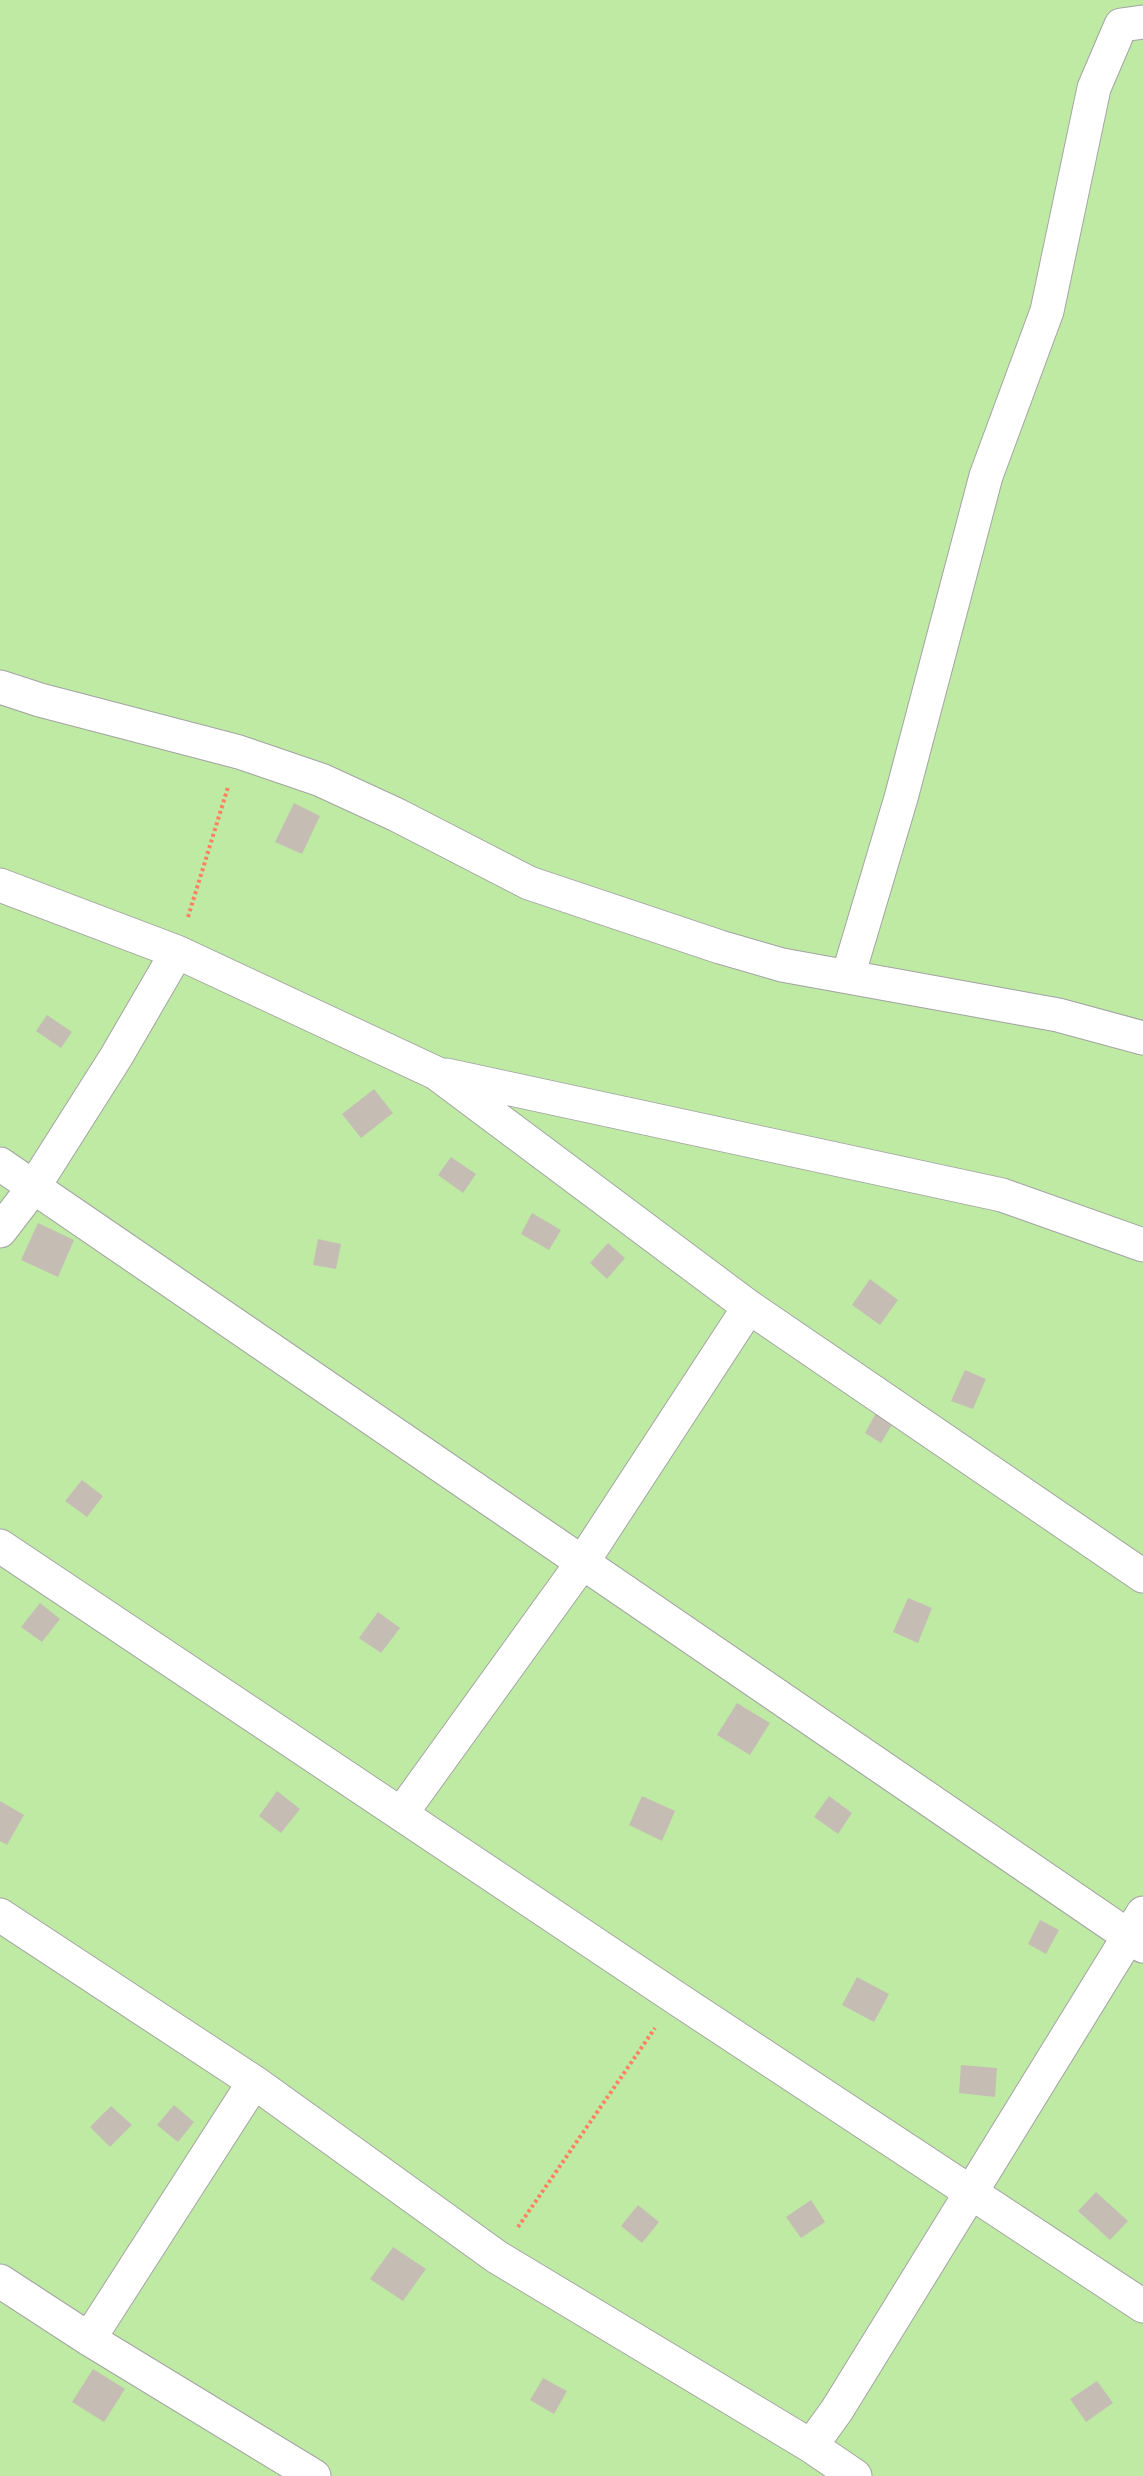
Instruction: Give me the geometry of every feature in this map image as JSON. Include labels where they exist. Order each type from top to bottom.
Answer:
[{"type":"street","points":[[848,976],[907,775],[986,476],[1047,311],[1094,88],[1121,26],[1143,22]]},
{"type":"street","points":[[0,687],[40,700],[239,752],[330,784],[407,820],[529,884],[720,947],[782,964],[1058,1015],[1143,1038]]},
{"type":"street","points":[[0,885],[177,952],[436,1073],[749,1307],[1143,1576]]},
{"type":"street","points":[[0,1231],[33,1188],[116,1056],[177,952]]},
{"type":"street","points":[[436,1073],[1002,1195],[1143,1245]]},
{"type":"street","points":[[0,1164],[582,1563],[1138,1932],[970,2193],[837,2410],[811,2446]]},
{"type":"street","points":[[401,1814],[582,1563],[749,1307]]},
{"type":"street","points":[[0,1546],[676,1998],[1143,2306]]},
{"type":"street","points":[[0,1915],[254,2082],[497,2257],[811,2446],[855,2476]]},
{"type":"street","points":[[89,2339],[254,2082]]},
{"type":"street","points":[[0,2281],[89,2339],[314,2476]]},
{"type":"path","points":[[177,952],[239,752]]},
{"type":"path","points":[[497,2257],[676,1998]]},
{"type":"green space","points":[[0,0],[1143,0],[1143,2476],[0,2476]]},
{"type":"building","points":[[294,803],[320,816],[302,854],[275,842]]},
{"type":"building","points":[[47,1015],[72,1032],[61,1048],[36,1031]]},
{"type":"building","points":[[374,1089],[393,1113],[361,1138],[342,1114]]},
{"type":"building","points":[[451,1157],[476,1174],[463,1193],[438,1175]]},
{"type":"building","points":[[532,1213],[561,1230],[549,1250],[521,1234]]},
{"type":"building","points":[[38,1223],[74,1240],[58,1277],[21,1260]]},
{"type":"building","points":[[318,1239],[341,1244],[336,1269],[313,1265]]},
{"type":"building","points":[[608,1243],[625,1258],[607,1279],[590,1263]]},
{"type":"building","points":[[870,1279],[898,1300],[880,1325],[852,1305]]},
{"type":"building","points":[[965,1370],[986,1379],[973,1409],[951,1401]]},
{"type":"building","points":[[876,1413],[893,1423],[881,1443],[865,1433]]},
{"type":"building","points":[[82,1480],[103,1496],[87,1517],[65,1501]]},
{"type":"building","points":[[908,1598],[932,1608],[918,1643],[893,1632]]},
{"type":"building","points":[[40,1603],[60,1619],[42,1642],[21,1627]]},
{"type":"building","points":[[378,1612],[400,1628],[381,1653],[359,1638]]},
{"type":"building","points":[[737,1703],[770,1723],[750,1755],[717,1735]]},
{"type":"building","points":[[277,1791],[300,1809],[281,1833],[259,1816]]},
{"type":"building","points":[[642,1796],[675,1811],[662,1841],[629,1825]]},
{"type":"building","points":[[829,1796],[852,1813],[838,1834],[814,1817]]},
{"type":"building","points":[[0,1801],[24,1815],[7,1845],[0,1841]]},
{"type":"building","points":[[1040,1920],[1059,1930],[1046,1954],[1028,1944]]},
{"type":"building","points":[[857,1977],[889,1994],[874,2022],[842,2005]]},
{"type":"building","points":[[961,2065],[997,2068],[995,2097],[959,2093]]},
{"type":"building","points":[[174,2105],[194,2122],[178,2142],[157,2125]]},
{"type":"building","points":[[111,2106],[132,2125],[110,2147],[90,2127]]},
{"type":"building","points":[[1096,2192],[1128,2221],[1110,2240],[1078,2211]]},
{"type":"building","points":[[811,2200],[825,2222],[801,2238],[786,2217]]},
{"type":"building","points":[[638,2205],[659,2222],[642,2243],[621,2226]]},
{"type":"building","points":[[393,2247],[426,2269],[403,2301],[370,2279]]},
{"type":"building","points":[[93,2369],[125,2389],[104,2422],[72,2402]]},
{"type":"building","points":[[543,2378],[567,2391],[554,2414],[530,2400]]},
{"type":"building","points":[[1097,2381],[1113,2403],[1086,2422],[1070,2399]]}]
